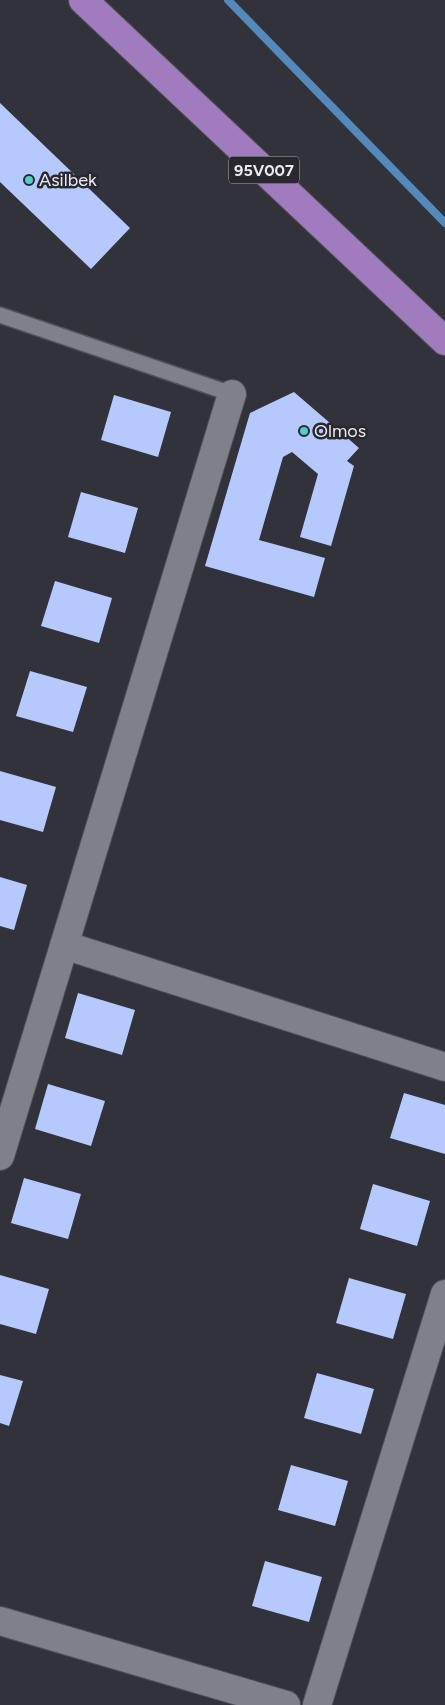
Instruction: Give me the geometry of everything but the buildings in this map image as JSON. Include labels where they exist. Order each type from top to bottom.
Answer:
[{"type":"main road","name":"95V007","points":[[83,0],[445,341]]},
{"type":"street","points":[[0,1156],[232,394]]},
{"type":"street","points":[[64,945],[445,1067]]},
{"type":"street","points":[[317,1705],[445,1294]]},
{"type":"street","points":[[0,1621],[286,1705]]},
{"type":"lane","points":[[0,315],[232,394]]},
{"type":"waterway","points":[[228,0],[445,223]]},
{"type":"place","name":"Asilbek","points":[[29,180]]},
{"type":"place","name":"Olmos","points":[[304,431]]}]
